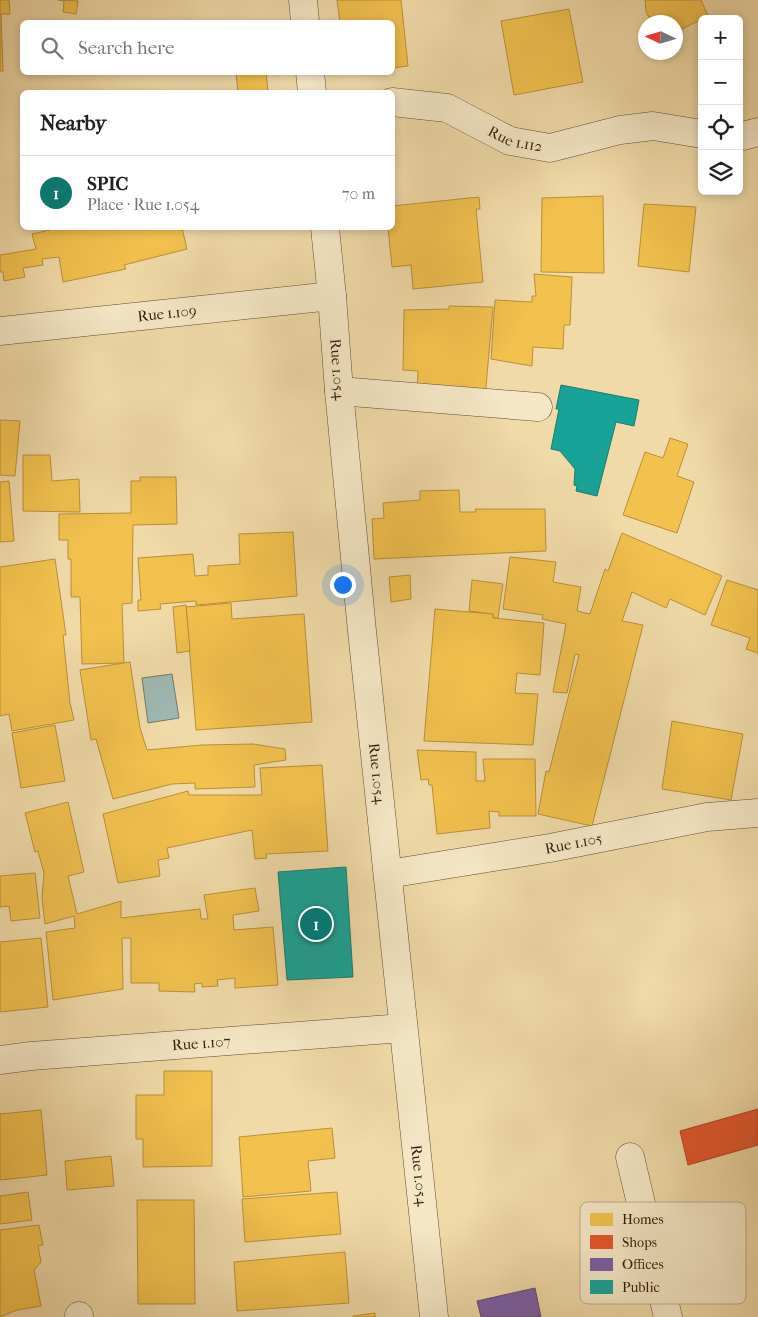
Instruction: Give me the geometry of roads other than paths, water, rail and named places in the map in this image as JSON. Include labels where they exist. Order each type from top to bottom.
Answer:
[{"type":"street","points":[[303,0],[305,20]]},
{"type":"street","points":[[310,75],[312,90]]},
{"type":"street","name":"Rue 1.112","points":[[395,102],[447,108],[510,141],[550,148],[620,130],[653,126],[698,133]]},
{"type":"street","points":[[743,136],[758,132]]},
{"type":"street","name":"Rue 1.054","points":[[325,230],[362,631],[434,1317]]},
{"type":"street","name":"Rue 1.109","points":[[0,331],[332,296]]},
{"type":"street","points":[[339,391],[538,407]]},
{"type":"street","name":"Rue 1.105","points":[[388,874],[550,848],[707,817],[758,813]]},
{"type":"street","name":"Rue 1.107","points":[[0,1060],[31,1056],[403,1028]]},
{"type":"street","points":[[630,1157],[641,1202]]},
{"type":"street","points":[[665,1304],[668,1317]]},
{"type":"water","points":[[172,674],[179,718],[148,723],[142,678]]},
{"type":"place","name":"SPIC","points":[[316,924]]}]
